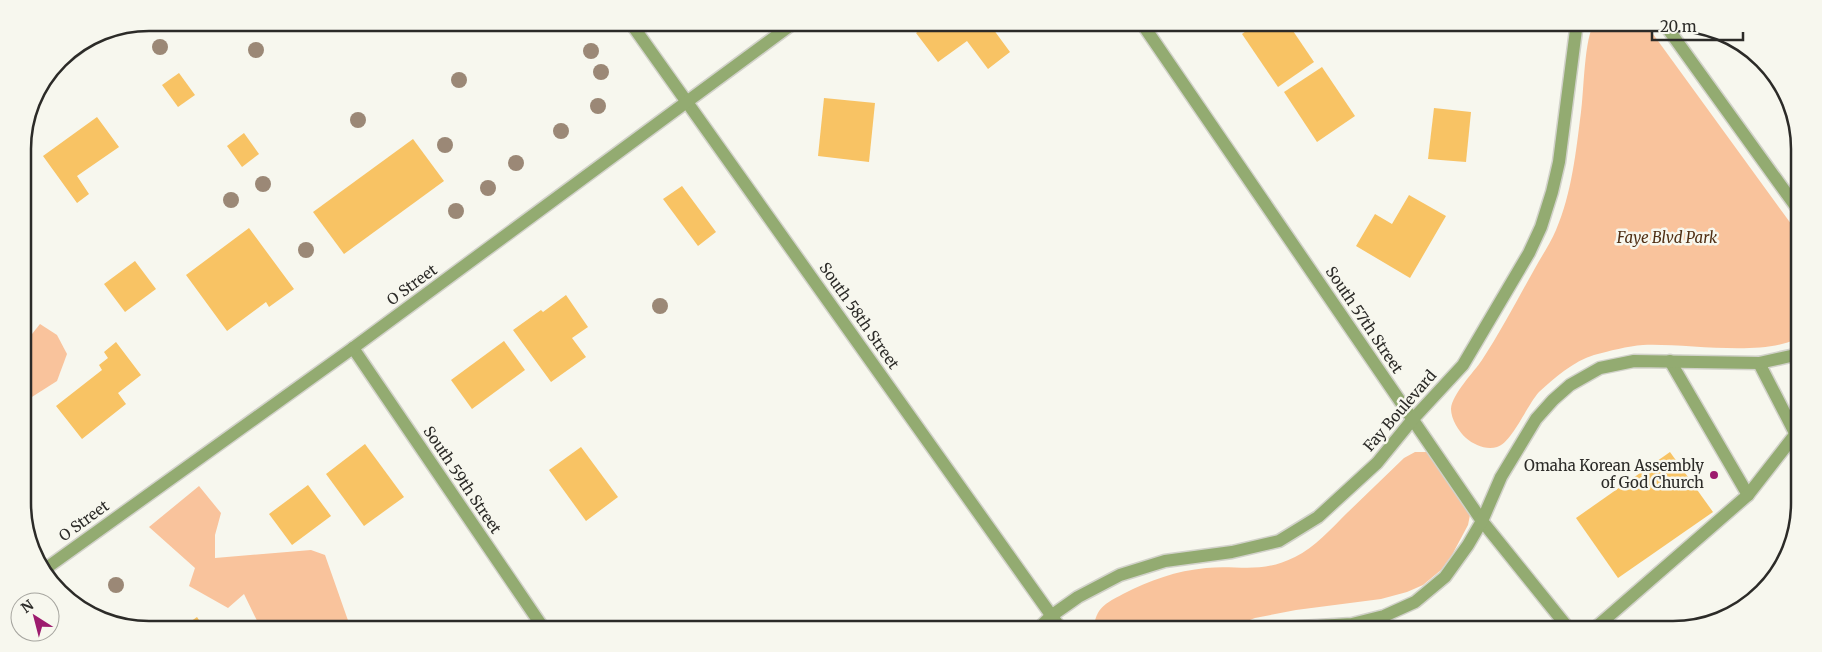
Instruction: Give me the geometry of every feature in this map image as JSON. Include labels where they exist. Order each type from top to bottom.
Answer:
[{"type":"street","name":"South 58th Street","points":[[637,31],[1054,620]]},
{"type":"street","name":"O Street","points":[[49,565],[354,348],[783,31]]},
{"type":"street","name":"South 57th Street","points":[[1147,31],[1482,521],[1562,620]]},
{"type":"street","name":"Fay Boulevard","points":[[1047,620],[1078,597],[1120,575],[1165,561],[1232,552],[1279,541],[1318,517],[1377,463],[1413,419],[1463,364],[1529,253],[1541,226],[1559,162],[1576,31]]},
{"type":"street","points":[[1669,31],[1791,200]]},
{"type":"street","name":"South 59th Street","points":[[354,348],[538,621]]},
{"type":"street","points":[[1367,620],[1384,616],[1414,602],[1445,577],[1468,545],[1482,521],[1501,477],[1536,419],[1570,385],[1600,368],[1634,361],[1759,363],[1791,356]]},
{"type":"street","points":[[1670,362],[1748,495]]},
{"type":"street","points":[[1759,363],[1791,425]]},
{"type":"street","points":[[1604,620],[1748,495],[1791,440]]},
{"type":"green space","name":"Faye Blvd Park","points":[[1591,31],[1651,31],[1791,224],[1791,341],[1763,347],[1743,348],[1643,345],[1594,355],[1572,366],[1539,392],[1514,431],[1503,444],[1493,448],[1476,445],[1469,441],[1458,429],[1451,413],[1452,403],[1502,327],[1556,230],[1573,172]]},
{"type":"green space","points":[[40,324],[57,335],[67,354],[57,381],[31,397],[31,335]]},
{"type":"green space","points":[[1415,452],[1427,452],[1438,459],[1471,510],[1468,525],[1452,555],[1441,570],[1423,585],[1407,592],[1381,599],[1296,610],[1249,620],[1096,620],[1099,611],[1107,603],[1153,580],[1184,571],[1206,568],[1261,567],[1295,557],[1322,537],[1404,458]]},
{"type":"green space","points":[[199,486],[221,513],[215,535],[215,558],[311,550],[325,555],[348,621],[257,621],[244,594],[228,608],[189,586],[195,568],[149,527]]},
{"type":"building","points":[[919,31],[995,31],[1010,52],[988,69],[967,41],[938,62],[916,33]]},
{"type":"building","points":[[1246,31],[1293,31],[1314,62],[1278,87],[1242,34]]},
{"type":"building","points":[[1322,67],[1355,116],[1317,142],[1284,92]]},
{"type":"building","points":[[179,73],[195,95],[178,107],[162,85]]},
{"type":"building","points":[[824,98],[875,103],[869,162],[818,156]]},
{"type":"building","points":[[1434,108],[1471,112],[1466,162],[1428,159]]},
{"type":"building","points":[[97,117],[119,147],[77,176],[89,194],[77,203],[43,156]]},
{"type":"building","points":[[244,133],[259,154],[242,167],[227,146]]},
{"type":"building","points":[[413,139],[444,181],[344,254],[313,212]]},
{"type":"building","points":[[682,186],[716,232],[698,246],[663,199]]},
{"type":"building","points":[[1409,195],[1446,216],[1410,278],[1356,246],[1375,214],[1392,224]]},
{"type":"building","points":[[249,228],[294,289],[269,307],[266,302],[227,331],[186,275]]},
{"type":"building","points":[[135,261],[156,289],[125,312],[104,284]]},
{"type":"building","points":[[566,295],[588,327],[572,338],[586,357],[551,382],[513,330],[541,310],[543,312]]},
{"type":"building","points":[[504,341],[525,370],[472,409],[451,380]]},
{"type":"building","points":[[116,342],[141,375],[118,393],[126,404],[82,439],[56,406],[102,370],[99,365],[108,358],[104,352]]},
{"type":"building","points":[[365,444],[404,497],[364,526],[326,474]]},
{"type":"building","points":[[581,447],[618,497],[586,521],[549,470]]},
{"type":"building","points":[[1670,452],[1713,512],[1618,578],[1576,518]]},
{"type":"building","points":[[308,485],[331,516],[292,545],[269,514]]},
{"type":"building","points":[[197,617],[200,621],[191,621]]},
{"type":"place","name":"Omaha Korean Assembly of God Church","points":[[1714,475]]}]
